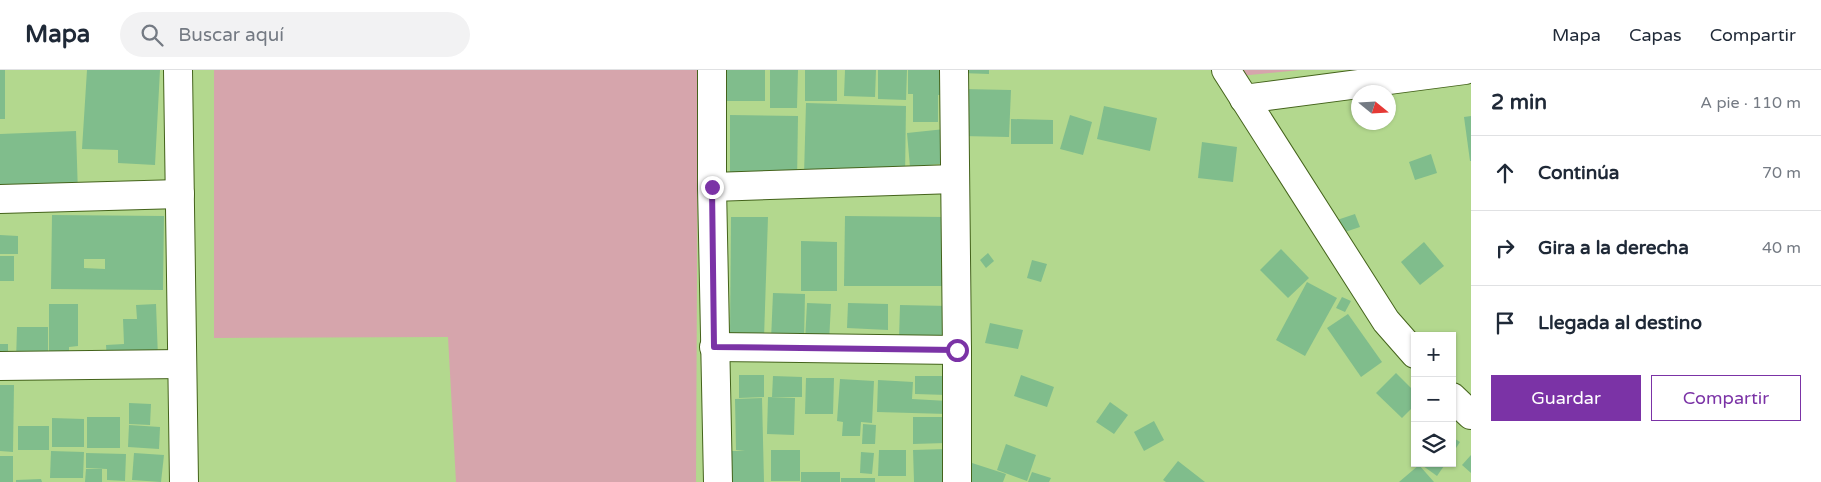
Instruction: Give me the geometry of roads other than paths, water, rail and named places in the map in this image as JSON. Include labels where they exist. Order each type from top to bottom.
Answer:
[{"type":"street","points":[[178,70],[184,482]]},
{"type":"street","points":[[712,70],[714,347],[718,482]]},
{"type":"street","points":[[954,70],[957,482]]},
{"type":"street","points":[[1226,70],[1386,320],[1411,349]]},
{"type":"street","points":[[1244,99],[1465,70]]},
{"type":"street","points":[[712,187],[955,179]]},
{"type":"street","points":[[0,199],[180,194]]},
{"type":"street","points":[[714,347],[957,350]]},
{"type":"street","points":[[0,366],[182,364]]},
{"type":"street","points":[[1456,401],[1471,415]]}]
